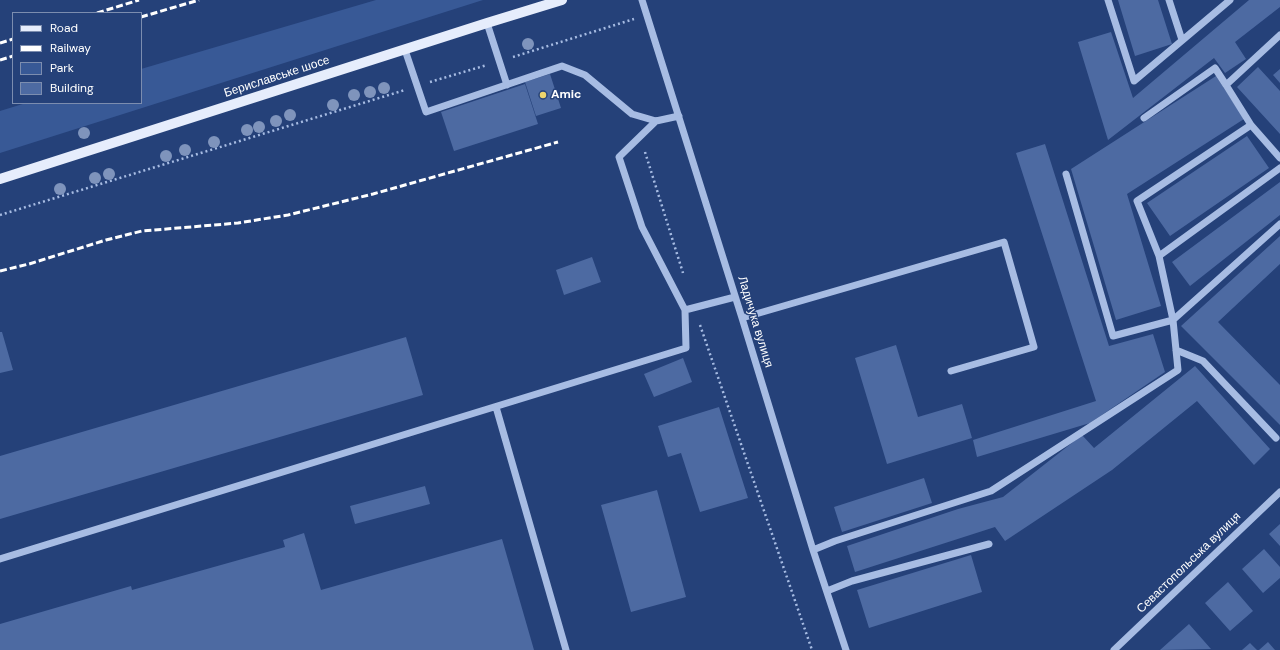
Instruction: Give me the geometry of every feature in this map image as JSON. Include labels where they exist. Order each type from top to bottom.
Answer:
[{"type":"main road","name":"Бериславське шосе","points":[[0,179],[562,0]]},
{"type":"street","name":"Ладичука вулиця","points":[[642,0],[736,297],[813,550],[846,650]]},
{"type":"street","points":[[1108,0],[1134,81],[1230,0]]},
{"type":"street","points":[[1169,0],[1182,40]]},
{"type":"street","points":[[487,23],[508,85]]},
{"type":"street","points":[[1226,85],[1280,35]]},
{"type":"street","points":[[405,50],[426,112],[562,66],[585,75],[632,114],[656,121],[679,116]]},
{"type":"street","points":[[1144,118],[1215,68],[1251,125],[1280,158]]},
{"type":"street","points":[[0,559],[686,348],[684,310],[642,227],[619,157],[656,121]]},
{"type":"street","points":[[813,550],[835,541],[991,491],[1178,370],[1173,320],[1159,256],[1138,201],[1251,125]]},
{"type":"street","points":[[1159,256],[1280,168]]},
{"type":"street","points":[[1066,174],[1113,336],[1173,320],[1280,224]]},
{"type":"street","points":[[742,318],[1004,242],[1034,347],[951,371]]},
{"type":"street","points":[[684,310],[736,297]]},
{"type":"street","points":[[1176,350],[1203,361],[1276,438]]},
{"type":"street","points":[[496,407],[566,650]]},
{"type":"street","name":"Севастопольська вулиця","points":[[1114,650],[1280,492]]},
{"type":"street","points":[[827,591],[852,581],[989,544]]},
{"type":"path","points":[[0,215],[647,15]]},
{"type":"path","points":[[640,136],[685,278]]},
{"type":"path","points":[[694,308],[812,650]]},
{"type":"green space","points":[[376,0],[483,0],[0,153],[0,111],[23,104],[142,104],[142,69]]},
{"type":"building","points":[[1118,0],[1158,0],[1172,44],[1135,56]]},
{"type":"building","points":[[1249,0],[1280,0],[1280,7],[1235,42],[1246,59],[1225,73],[1214,58],[1108,140],[1078,42],[1111,32],[1133,98]]},
{"type":"building","points":[[1258,67],[1280,91],[1280,134],[1237,87]]},
{"type":"building","points":[[1280,69],[1280,83],[1273,75]]},
{"type":"building","name":"Amic","points":[[550,74],[561,108],[536,116],[525,82]]},
{"type":"building","points":[[1216,76],[1244,119],[1127,194],[1161,306],[1116,320],[1071,169]]},
{"type":"building","points":[[525,84],[538,124],[454,151],[441,112]]},
{"type":"building","points":[[1247,136],[1269,168],[1170,236],[1147,203]]},
{"type":"building","points":[[1045,144],[1109,346],[1153,334],[1165,372],[1090,423],[977,457],[973,440],[1096,401],[1016,153]]},
{"type":"building","points":[[1280,182],[1280,215],[1190,286],[1172,262]]},
{"type":"building","points":[[1280,236],[1280,264],[1218,322],[1280,385],[1280,425],[1181,326]]},
{"type":"building","points":[[592,257],[601,282],[564,295],[556,270]]},
{"type":"building","points":[[0,332],[2,332],[13,370],[0,373]]},
{"type":"building","points":[[406,337],[423,395],[0,519],[0,456]]},
{"type":"building","points":[[896,345],[918,417],[962,404],[972,438],[887,464],[855,358]]},
{"type":"building","points":[[683,358],[692,382],[654,397],[644,374]]},
{"type":"building","points":[[1195,366],[1270,449],[1254,465],[1197,401],[1112,470],[1005,541],[995,527],[855,572],[847,546],[958,509],[1003,497],[1082,435],[1094,448]]},
{"type":"building","points":[[719,407],[748,498],[700,512],[681,453],[668,457],[658,426]]},
{"type":"building","points":[[924,478],[932,503],[842,532],[834,507]]},
{"type":"building","points":[[425,486],[430,504],[355,524],[350,506]]},
{"type":"building","points":[[657,490],[686,597],[631,612],[601,505]]},
{"type":"building","points":[[1280,524],[1280,546],[1269,534]]},
{"type":"building","points":[[304,533],[321,590],[502,539],[534,650],[0,650],[0,624],[131,586],[132,590],[285,547],[283,540]]},
{"type":"building","points":[[1264,549],[1280,567],[1280,578],[1263,593],[1242,569]]},
{"type":"building","points":[[971,555],[982,592],[869,628],[857,590]]},
{"type":"building","points":[[1228,582],[1253,611],[1230,631],[1205,603]]},
{"type":"building","points":[[1189,624],[1211,649],[1160,650]]},
{"type":"building","points":[[1268,642],[1275,650],[1259,650]]},
{"type":"building","points":[[1250,643],[1257,650],[1242,650]]},
{"type":"railway","points":[[100,12],[139,0]]},
{"type":"railway","points":[[142,17],[199,0]]},
{"type":"railway","points":[[0,43],[12,39]]},
{"type":"railway","points":[[0,60],[12,56]]},
{"type":"railway","points":[[0,271],[142,231],[238,223],[288,215],[373,194],[558,142]]},
{"type":"place","name":"Amic","points":[[543,95]]}]
